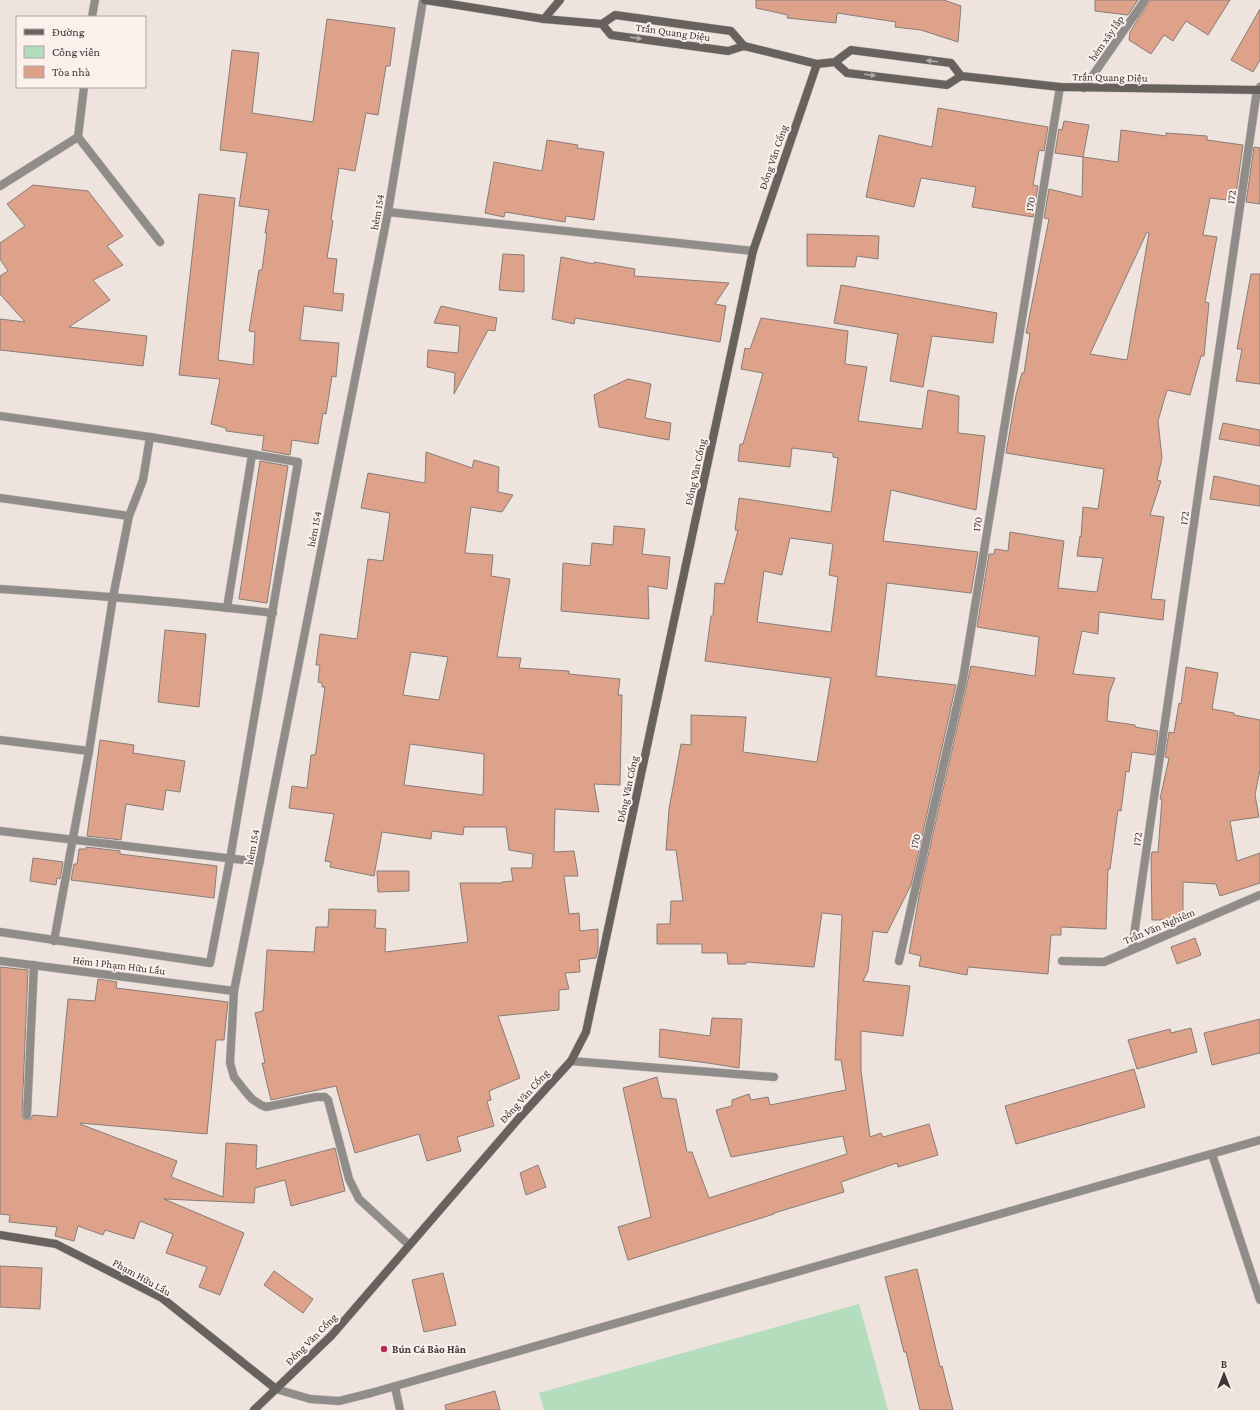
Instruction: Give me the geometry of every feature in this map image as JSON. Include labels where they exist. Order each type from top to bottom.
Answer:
[{"type":"street","points":[[92,16],[94,0]]},
{"type":"street","points":[[424,0],[544,19],[602,24]]},
{"type":"street","name":"hẻm 154","points":[[410,1245],[359,1199],[349,1179],[328,1100],[325,1097],[316,1097],[271,1107],[261,1105],[245,1091],[234,1077],[230,1063],[234,991],[388,212],[424,0]]},
{"type":"street","points":[[544,19],[560,0]]},
{"type":"street","name":"hẻm xây lắp","points":[[1084,88],[1145,0]]},
{"type":"street","name":"Trần Quang Diệu","points":[[744,46],[731,31],[615,15],[602,24],[611,35],[728,51],[744,46],[817,64],[835,62],[847,73],[947,84],[961,76],[1060,87],[1259,89]]},
{"type":"street","points":[[835,62],[851,50],[951,63],[961,76]]},
{"type":"street","name":"Đồng Văn Cống","points":[[254,1410],[332,1335],[571,1061],[586,1032],[753,251],[817,64]]},
{"type":"street","name":"170","points":[[899,961],[963,679],[1060,87]]},
{"type":"street","points":[[84,88],[78,137],[160,242]]},
{"type":"street","name":"172","points":[[1132,949],[1259,89]]},
{"type":"street","points":[[0,186],[78,137]]},
{"type":"street","points":[[388,212],[753,251]]},
{"type":"street","points":[[0,416],[150,437],[298,462],[230,859],[210,963],[0,932]]},
{"type":"street","points":[[54,941],[89,751],[113,597],[129,516],[142,480],[150,437]]},
{"type":"street","points":[[227,608],[252,455]]},
{"type":"street","points":[[0,498],[129,516]]},
{"type":"street","points":[[0,589],[113,597],[273,614]]},
{"type":"street","points":[[0,740],[89,751]]},
{"type":"street","points":[[0,832],[72,839],[260,862]]},
{"type":"street","name":"Trần Văn Nghiêm","points":[[1062,961],[1104,962],[1260,895]]},
{"type":"street","name":"Hẻm 1 Phạm Hữu Lầu","points":[[0,961],[234,991]]},
{"type":"street","points":[[27,1115],[34,965]]},
{"type":"street","points":[[571,1061],[774,1077]]},
{"type":"street","points":[[276,1389],[310,1400],[339,1401],[395,1387],[1260,1140]]},
{"type":"street","points":[[1212,1154],[1260,1300]]},
{"type":"street","name":"Phạm Hữu Lầu","points":[[0,1235],[56,1244],[162,1298],[276,1389]]},
{"type":"street","points":[[395,1387],[400,1410]]},
{"type":"green space","points":[[859,1304],[888,1410],[544,1410],[539,1393]]},
{"type":"building","points":[[756,0],[944,0],[961,6],[958,42],[921,30],[895,27],[896,22],[837,13],[836,23],[787,18],[788,15],[756,8]]},
{"type":"building","points":[[1095,0],[1138,0],[1128,15],[1095,11]]},
{"type":"building","points":[[1150,0],[1230,0],[1208,35],[1186,21],[1173,41],[1164,35],[1151,54],[1129,40],[1130,32]]},
{"type":"building","points":[[1260,9],[1260,60],[1253,72],[1231,60]]},
{"type":"building","points":[[327,19],[395,28],[390,66],[386,66],[378,115],[366,113],[355,171],[339,168],[327,258],[337,259],[333,293],[344,294],[342,311],[304,306],[300,340],[339,343],[336,377],[332,376],[326,414],[323,413],[318,444],[292,440],[290,455],[262,450],[264,436],[226,431],[226,428],[211,424],[220,379],[179,375],[199,194],[235,198],[218,360],[253,365],[255,332],[249,331],[259,270],[262,270],[267,233],[265,233],[269,210],[239,206],[247,153],[220,150],[232,50],[259,53],[252,113],[313,122]]},
{"type":"building","points":[[938,108],[1048,127],[1044,151],[1039,150],[1033,185],[1038,186],[1033,217],[972,207],[976,187],[921,178],[914,207],[866,197],[879,135],[932,147]]},
{"type":"building","points":[[1064,121],[1089,125],[1083,157],[1055,153],[1059,129],[1062,130]]},
{"type":"building","points":[[1121,130],[1166,136],[1166,133],[1207,136],[1207,140],[1243,145],[1235,201],[1210,198],[1203,235],[1217,237],[1205,302],[1209,303],[1204,356],[1201,356],[1190,395],[1167,390],[1158,421],[1162,458],[1157,480],[1161,481],[1150,515],[1164,517],[1151,599],[1165,600],[1163,620],[1099,612],[1098,634],[1082,631],[1073,674],[1115,678],[1109,694],[1107,721],[1135,725],[1135,727],[1158,731],[1155,755],[1132,752],[1129,772],[1126,771],[1121,811],[1118,810],[1110,869],[1108,869],[1106,929],[1061,927],[1061,935],[1051,935],[1048,974],[968,967],[967,975],[919,966],[921,956],[909,953],[920,891],[971,666],[1035,676],[1039,637],[977,627],[989,554],[994,554],[995,549],[1008,551],[1010,532],[1064,541],[1058,588],[1097,592],[1103,558],[1077,556],[1080,536],[1081,537],[1083,507],[1098,509],[1104,469],[1006,453],[1016,395],[1022,373],[1024,373],[1030,334],[1026,333],[1049,219],[1044,218],[1049,189],[1082,197],[1083,157],[1118,162]],"holes":[[[1147,232],[1149,233],[1127,360],[1090,354]]]},
{"type":"building","points":[[547,140],[578,145],[577,148],[604,152],[594,220],[566,216],[565,222],[505,212],[504,217],[485,213],[494,162],[542,171]]},
{"type":"building","points":[[1254,147],[1260,148],[1260,204],[1246,202]]},
{"type":"building","points":[[33,185],[88,191],[123,236],[107,246],[123,265],[93,280],[110,300],[69,327],[147,336],[143,366],[0,350],[0,319],[25,322],[0,294],[0,276],[8,271],[0,259],[0,243],[25,226],[7,204]]},
{"type":"building","points":[[807,234],[879,236],[878,259],[857,256],[855,267],[807,266]]},
{"type":"building","points":[[503,254],[524,255],[524,292],[499,290]]},
{"type":"building","points":[[561,257],[594,264],[594,262],[635,269],[634,276],[729,283],[715,304],[726,306],[720,342],[575,318],[574,324],[552,319]]},
{"type":"building","points":[[1251,274],[1260,274],[1260,384],[1236,381],[1242,349],[1237,349]]},
{"type":"building","points":[[841,285],[997,313],[993,343],[932,336],[923,387],[890,381],[898,334],[834,323]]},
{"type":"building","points":[[441,306],[497,318],[495,331],[488,330],[454,394],[455,373],[427,367],[428,350],[458,353],[460,326],[434,323]]},
{"type":"building","points":[[761,318],[848,331],[845,364],[867,367],[858,421],[922,429],[928,390],[959,396],[958,433],[985,436],[976,510],[891,490],[883,541],[978,552],[971,593],[887,583],[876,676],[956,685],[911,885],[887,933],[873,931],[868,971],[863,981],[910,986],[903,1036],[861,1031],[861,1071],[870,1137],[881,1133],[883,1137],[929,1124],[938,1155],[898,1167],[897,1163],[841,1182],[844,1192],[628,1260],[618,1227],[651,1217],[623,1088],[657,1077],[662,1098],[676,1099],[687,1152],[692,1152],[709,1198],[847,1154],[843,1136],[731,1157],[716,1110],[732,1106],[732,1100],[749,1094],[751,1100],[768,1097],[770,1105],[846,1090],[841,1060],[835,1060],[842,915],[822,913],[814,967],[746,962],[746,964],[728,964],[727,953],[702,953],[702,944],[657,944],[657,924],[670,924],[671,901],[683,901],[676,850],[666,850],[669,809],[681,744],[691,745],[691,715],[746,717],[743,752],[817,762],[831,678],[705,661],[711,616],[713,616],[715,583],[724,584],[738,530],[735,530],[739,498],[831,512],[838,458],[833,457],[833,453],[792,448],[790,467],[738,461],[740,444],[743,444],[763,373],[741,369],[745,348],[750,349]],"holes":[[[790,538],[833,544],[829,575],[838,577],[831,632],[757,622],[764,571],[782,575]]]},
{"type":"building","points":[[628,379],[651,384],[645,418],[671,423],[669,440],[599,427],[594,395]]},
{"type":"building","points":[[1223,423],[1260,430],[1260,446],[1219,439]]},
{"type":"building","points":[[426,452],[472,468],[474,460],[499,467],[498,492],[513,495],[502,512],[471,507],[465,553],[493,555],[491,576],[510,579],[497,657],[521,658],[519,668],[569,671],[569,674],[620,679],[618,695],[622,695],[620,785],[594,784],[599,812],[555,809],[554,852],[574,851],[578,876],[564,876],[569,914],[579,913],[580,931],[598,929],[598,950],[596,958],[579,960],[580,972],[565,973],[569,989],[559,990],[559,1010],[498,1016],[520,1078],[489,1091],[491,1100],[487,1101],[494,1126],[457,1137],[461,1151],[427,1161],[419,1134],[355,1153],[336,1086],[271,1100],[262,1063],[265,1063],[255,1013],[263,1011],[267,950],[314,952],[316,927],[328,927],[329,909],[376,910],[375,928],[386,929],[385,952],[468,942],[460,883],[502,883],[513,881],[511,868],[532,868],[533,854],[509,850],[506,827],[464,827],[463,835],[432,831],[431,839],[382,832],[374,876],[330,867],[331,862],[325,861],[334,814],[289,808],[292,786],[307,788],[311,755],[315,755],[316,751],[325,687],[322,687],[322,683],[318,682],[320,665],[316,665],[320,634],[357,639],[368,559],[383,561],[390,513],[361,508],[368,473],[425,483]],"holes":[[[411,652],[448,657],[439,700],[403,695]],[[410,744],[484,754],[483,795],[404,785]]]},
{"type":"building","points":[[260,461],[288,466],[267,603],[239,599]]},
{"type":"building","points":[[1214,476],[1260,486],[1260,506],[1210,499]]},
{"type":"building","points":[[614,526],[645,529],[642,554],[670,557],[667,589],[648,586],[649,619],[561,611],[563,563],[590,566],[592,543],[613,545]]},
{"type":"building","points":[[165,630],[206,634],[199,707],[158,702]]},
{"type":"building","points":[[1186,667],[1218,673],[1212,709],[1260,720],[1260,770],[1255,795],[1259,817],[1230,821],[1237,861],[1260,853],[1260,883],[1220,896],[1216,884],[1183,882],[1183,920],[1152,920],[1151,857],[1152,852],[1158,852],[1162,799],[1160,799],[1169,758],[1165,757],[1169,732],[1174,733],[1179,703],[1181,704]]},
{"type":"building","points":[[100,740],[134,745],[133,753],[185,761],[180,792],[166,790],[163,810],[126,804],[121,840],[87,836]]},
{"type":"building","points":[[86,847],[120,851],[120,854],[217,866],[214,898],[71,880],[74,864],[77,864],[79,849],[86,849]]},
{"type":"building","points":[[33,858],[63,862],[60,879],[57,878],[56,885],[30,881]]},
{"type":"building","points":[[377,871],[409,871],[409,891],[378,892]]},
{"type":"building","points":[[1195,938],[1201,955],[1177,964],[1171,947]]},
{"type":"building","points":[[0,967],[28,970],[22,1115],[24,1119],[30,1120],[33,1115],[57,1117],[68,999],[95,1001],[98,979],[117,982],[116,988],[228,1002],[224,1040],[216,1040],[207,1134],[80,1124],[177,1161],[171,1177],[223,1197],[226,1143],[257,1145],[256,1169],[335,1148],[345,1191],[291,1206],[285,1180],[255,1188],[254,1203],[164,1199],[244,1233],[220,1295],[199,1287],[207,1267],[166,1253],[173,1234],[140,1221],[134,1239],[105,1230],[103,1235],[78,1226],[74,1241],[55,1236],[57,1227],[9,1222],[10,1215],[0,1214]]},
{"type":"building","points":[[712,1018],[742,1019],[739,1068],[659,1057],[660,1029],[710,1036]]},
{"type":"building","points":[[1260,1019],[1260,1053],[1212,1065],[1204,1033]]},
{"type":"building","points":[[1191,1028],[1197,1052],[1137,1069],[1128,1040],[1170,1029],[1171,1033]]},
{"type":"building","points":[[1134,1069],[1145,1107],[1016,1144],[1005,1106]]},
{"type":"building","points":[[538,1165],[546,1187],[526,1195],[520,1173]]},
{"type":"building","points":[[0,1266],[42,1268],[40,1309],[0,1307]]},
{"type":"building","points":[[917,1269],[940,1367],[942,1366],[953,1410],[920,1410],[906,1352],[904,1352],[885,1277]]},
{"type":"building","points":[[274,1271],[313,1299],[303,1313],[264,1285]]},
{"type":"building","points":[[443,1273],[456,1325],[424,1332],[412,1280]]},
{"type":"building","points":[[495,1391],[500,1410],[446,1410],[445,1405]]},
{"type":"place","name":"Bún Cá Bảo Hân","points":[[384,1349]]}]
